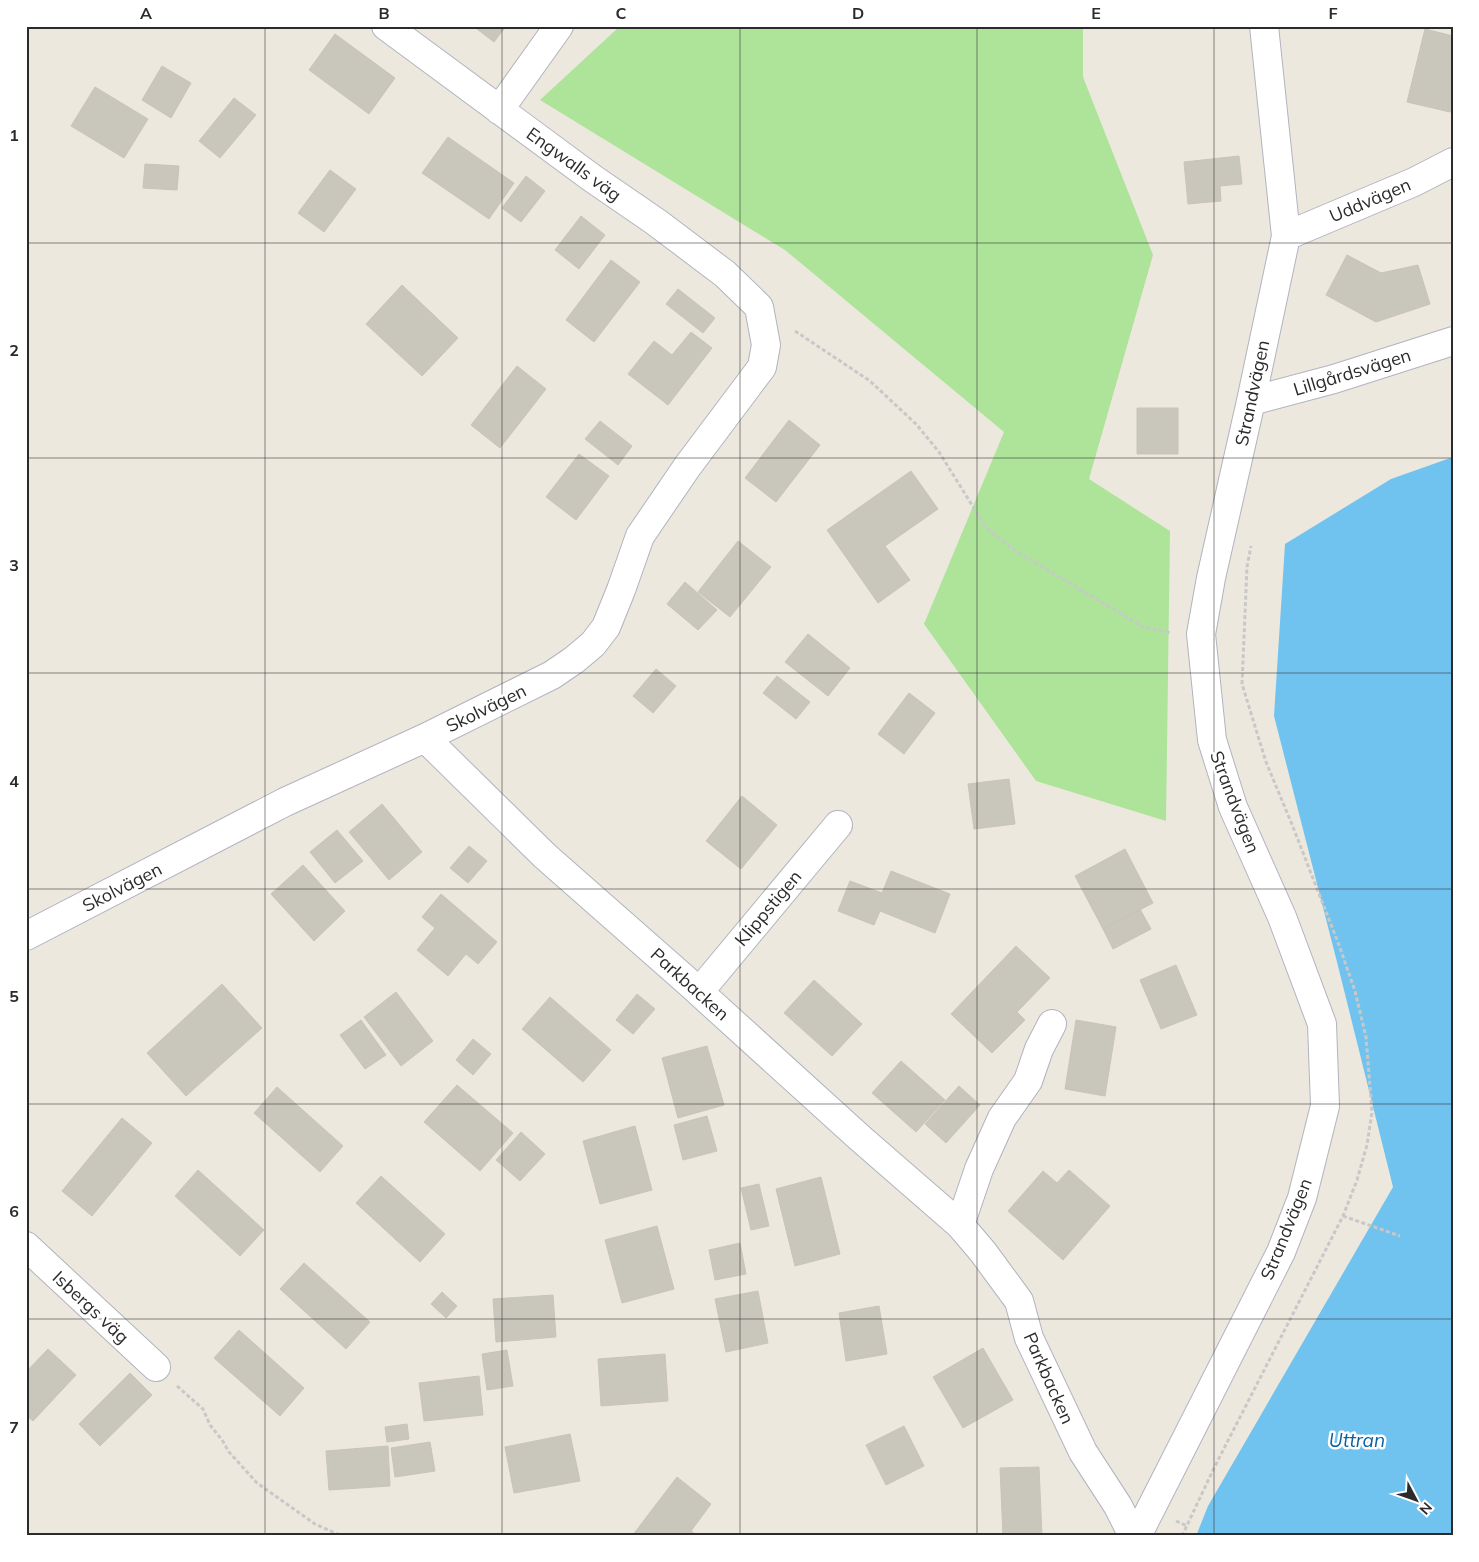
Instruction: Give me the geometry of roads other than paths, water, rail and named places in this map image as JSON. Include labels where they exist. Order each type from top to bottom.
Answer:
[{"type":"street","name":"Engwalls väg","points":[[386,26],[592,178],[672,234],[725,274],[759,307]]},
{"type":"street","points":[[499,110],[559,26]]},
{"type":"street","name":"Strandvägen","points":[[1135,1536],[1281,1252],[1302,1198],[1325,1106],[1322,1024],[1282,916],[1233,807],[1212,740],[1200,634],[1210,578],[1251,401],[1286,236],[1264,26]]},
{"type":"street","name":"Uddvägen","points":[[1286,236],[1414,182],[1453,162]]},
{"type":"street","name":"Skolvägen","points":[[26,936],[285,802],[425,738],[552,675],[593,644],[606,627],[610,618],[640,536],[687,466],[762,367],[766,344],[759,307]]},
{"type":"street","name":"Lillgårdsvägen","points":[[1251,401],[1334,379],[1453,341]]},
{"type":"street","name":"Parkbacken","points":[[425,738],[545,856],[960,1225],[1019,1300],[1029,1338],[1083,1452],[1135,1536]]},
{"type":"street","name":"Klippstigen","points":[[699,992],[838,825]]},
{"type":"street","points":[[960,1225],[978,1169],[1002,1118],[1028,1081],[1039,1049],[1052,1024]]},
{"type":"street","name":"Isbergs väg","points":[[26,1246],[156,1367]]},
{"type":"water","name":"Uttran","points":[[1453,457],[1453,1536],[1196,1536],[1208,1506],[1393,1187],[1274,716],[1285,544],[1391,479]]}]
